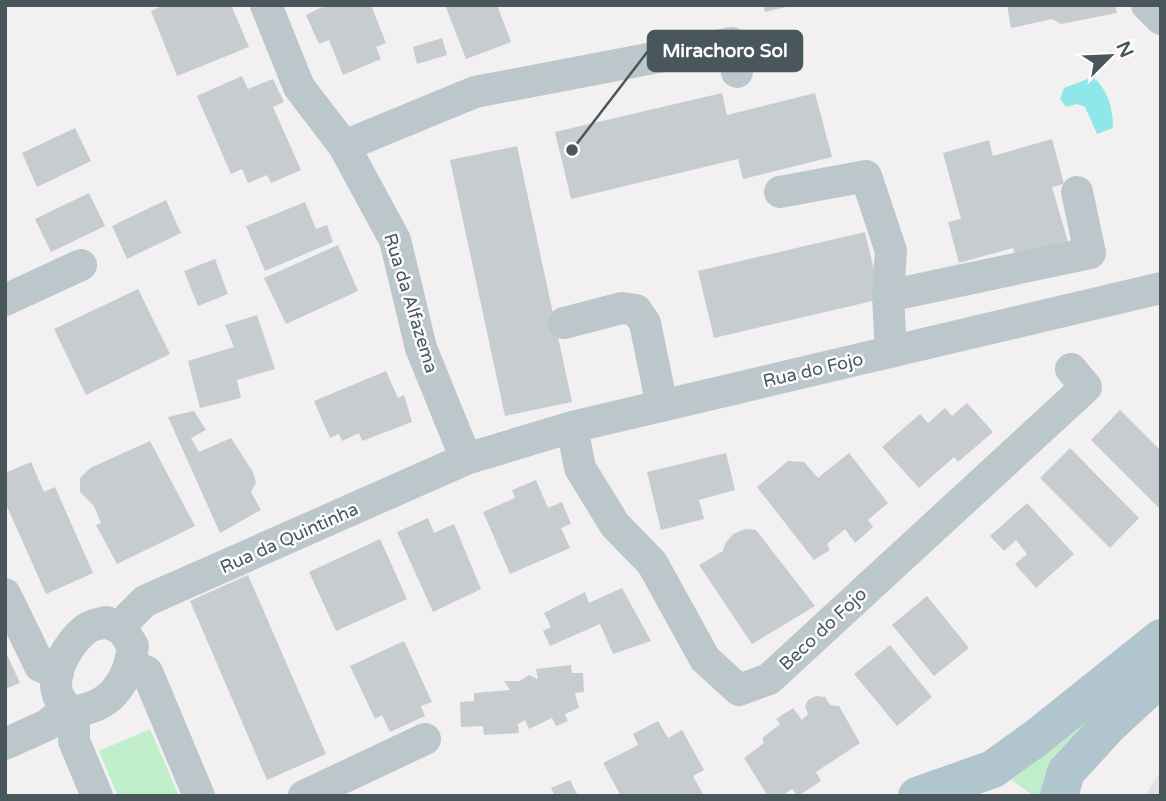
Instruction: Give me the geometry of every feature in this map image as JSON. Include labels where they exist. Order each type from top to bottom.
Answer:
[{"type":"main road","points":[[921,794],[993,769],[1037,738],[1161,638]]},
{"type":"main road","points":[[1059,796],[1066,772],[1109,725],[1161,677]]},
{"type":"main road","points":[[921,794],[956,785],[975,785],[1006,796]]},
{"type":"street","name":"Rua da Alfazema","points":[[266,5],[299,87],[344,146],[395,240],[421,348],[466,458]]},
{"type":"street","points":[[1147,5],[1161,19]]},
{"type":"street","points":[[344,146],[475,92],[732,43],[737,72]]},
{"type":"street","points":[[779,192],[866,176],[891,251],[888,296],[891,352]]},
{"type":"street","points":[[888,296],[1090,253],[1077,192]]},
{"type":"street","points":[[5,300],[81,265]]},
{"type":"street","name":"Rua do Fojo","points":[[466,458],[572,427],[1161,288]]},
{"type":"street","points":[[564,323],[622,308],[636,310],[646,323],[662,406]]},
{"type":"street","name":"Beco do Fojo","points":[[572,427],[580,468],[615,525],[653,563],[705,659],[739,690],[769,680],[1086,387],[1071,369]]},
{"type":"street","name":"Rua da Quintinha","points":[[122,629],[129,617],[145,601],[466,458]]},
{"type":"street","points":[[5,594],[40,666],[58,673]]},
{"type":"street","points":[[5,744],[47,725],[71,709],[97,706],[107,700],[120,685],[131,665],[133,646],[122,629],[106,622],[88,627],[64,656],[55,680],[58,694],[71,709],[74,741],[97,796]]},
{"type":"street","points":[[131,665],[147,673],[199,796]]},
{"type":"street","points":[[1109,725],[1161,702]]},
{"type":"street","points":[[304,796],[425,739]]},
{"type":"shaded area","points":[[1161,770],[1161,796],[1145,796]]},
{"type":"green space","points":[[1113,701],[1039,796],[1034,796],[1011,780]]},
{"type":"green space","points":[[150,729],[179,796],[118,796],[99,751]]},
{"type":"water","points":[[1093,77],[1106,94],[1113,121],[1113,128],[1097,134],[1085,107],[1077,104],[1066,107],[1060,99],[1064,88]]},
{"type":"building","points":[[164,5],[231,5],[249,47],[177,76],[151,11]]},
{"type":"building","points":[[326,5],[371,5],[386,43],[376,47],[381,59],[343,75],[329,40],[319,44],[306,15]]},
{"type":"building","points":[[445,5],[497,5],[511,42],[466,59]]},
{"type":"building","points":[[763,5],[790,5],[790,6],[765,12]]},
{"type":"building","points":[[1007,5],[1115,5],[1117,13],[1061,24],[1052,19],[1011,28]]},
{"type":"building","points":[[442,38],[447,55],[417,64],[413,47]]},
{"type":"building","points":[[242,76],[248,89],[273,79],[284,102],[273,107],[301,170],[271,183],[267,175],[248,183],[242,169],[231,174],[197,96]]},
{"type":"building","points":[[722,93],[727,115],[815,93],[832,157],[743,179],[738,159],[571,199],[555,132]]},
{"type":"building","points":[[75,128],[91,161],[37,187],[22,153]]},
{"type":"building","points":[[1052,139],[1064,184],[1052,187],[1068,242],[1015,256],[1013,248],[959,263],[948,222],[961,219],[943,153],[989,140],[993,156]]},
{"type":"building","points":[[517,146],[572,402],[505,416],[450,160]]},
{"type":"building","points":[[89,193],[105,226],[51,252],[35,219]]},
{"type":"building","points":[[166,200],[181,233],[127,259],[112,226]]},
{"type":"building","points":[[305,202],[316,229],[327,225],[333,242],[265,271],[246,226]]},
{"type":"building","points":[[865,232],[881,299],[714,338],[698,271]]},
{"type":"building","points":[[338,245],[358,291],[286,324],[264,278]]},
{"type":"building","points":[[215,259],[228,294],[198,306],[184,271]]},
{"type":"building","points":[[138,289],[170,354],[86,395],[54,329]]},
{"type":"building","points":[[257,315],[275,369],[237,380],[241,398],[200,408],[188,361],[234,347],[225,325]]},
{"type":"building","points":[[386,371],[398,398],[404,395],[412,422],[362,441],[359,433],[342,441],[339,434],[330,438],[314,401]]},
{"type":"building","points":[[967,403],[993,432],[958,462],[954,457],[919,488],[882,447],[920,414],[928,423],[945,408],[952,416]]},
{"type":"building","points":[[1120,410],[1161,451],[1161,510],[1091,440]]},
{"type":"building","points":[[194,411],[206,430],[191,438],[199,452],[231,438],[253,472],[256,483],[251,492],[261,510],[220,533],[168,417]]},
{"type":"building","points":[[150,441],[195,526],[117,564],[96,525],[101,523],[94,506],[80,492],[80,478],[90,468]]},
{"type":"building","points":[[1070,448],[1139,518],[1110,548],[1040,478]]},
{"type":"building","points":[[726,453],[735,490],[699,500],[704,519],[661,530],[647,472]]},
{"type":"building","points":[[849,453],[888,503],[868,520],[873,527],[855,543],[845,529],[827,544],[830,550],[814,560],[757,487],[788,461],[804,462],[818,478]]},
{"type":"building","points":[[31,462],[44,492],[55,487],[93,573],[46,594],[5,502],[5,473]]},
{"type":"building","points":[[536,480],[548,508],[562,502],[571,524],[561,528],[570,548],[510,574],[483,512],[515,498],[512,490]]},
{"type":"building","points":[[1027,503],[1074,554],[1036,588],[1015,564],[1027,554],[1016,540],[1004,551],[990,536]]},
{"type":"building","points":[[428,518],[434,533],[454,524],[481,589],[433,612],[397,532]]},
{"type":"building","points":[[745,529],[756,530],[815,606],[752,644],[699,565],[723,551],[733,534]]},
{"type":"building","points":[[380,539],[407,599],[336,631],[309,572]]},
{"type":"building","points":[[248,575],[326,754],[267,780],[190,601]]},
{"type":"building","points":[[622,588],[651,641],[613,654],[600,624],[550,646],[543,631],[551,627],[544,613],[585,592],[589,603]]},
{"type":"building","points":[[927,596],[969,648],[934,676],[892,625]]},
{"type":"building","points":[[404,641],[432,702],[421,706],[425,716],[390,732],[382,715],[375,719],[350,666]]},
{"type":"building","points":[[890,645],[932,697],[897,726],[854,674]]},
{"type":"building","points":[[5,650],[20,683],[5,689]]},
{"type":"building","points":[[571,665],[572,673],[583,673],[584,692],[575,693],[579,708],[565,714],[568,721],[556,726],[552,718],[529,729],[525,720],[518,724],[519,733],[484,735],[483,726],[461,727],[460,702],[474,701],[474,693],[510,690],[504,681],[520,681],[529,675],[538,679],[536,669]]},
{"type":"building","points":[[816,696],[825,697],[830,705],[839,706],[860,743],[816,772],[821,781],[798,796],[792,789],[782,796],[768,796],[744,758],[764,743],[762,738],[780,724],[776,719],[793,708],[802,720],[808,714],[805,706],[808,700]]},
{"type":"building","points":[[658,721],[668,738],[682,730],[704,770],[693,776],[704,796],[621,796],[603,763],[638,745],[633,734]]},
{"type":"building","points":[[570,780],[578,796],[555,796],[551,788]]},
{"type":"place","name":"Mirachoro Sol","points":[[572,150]]}]
